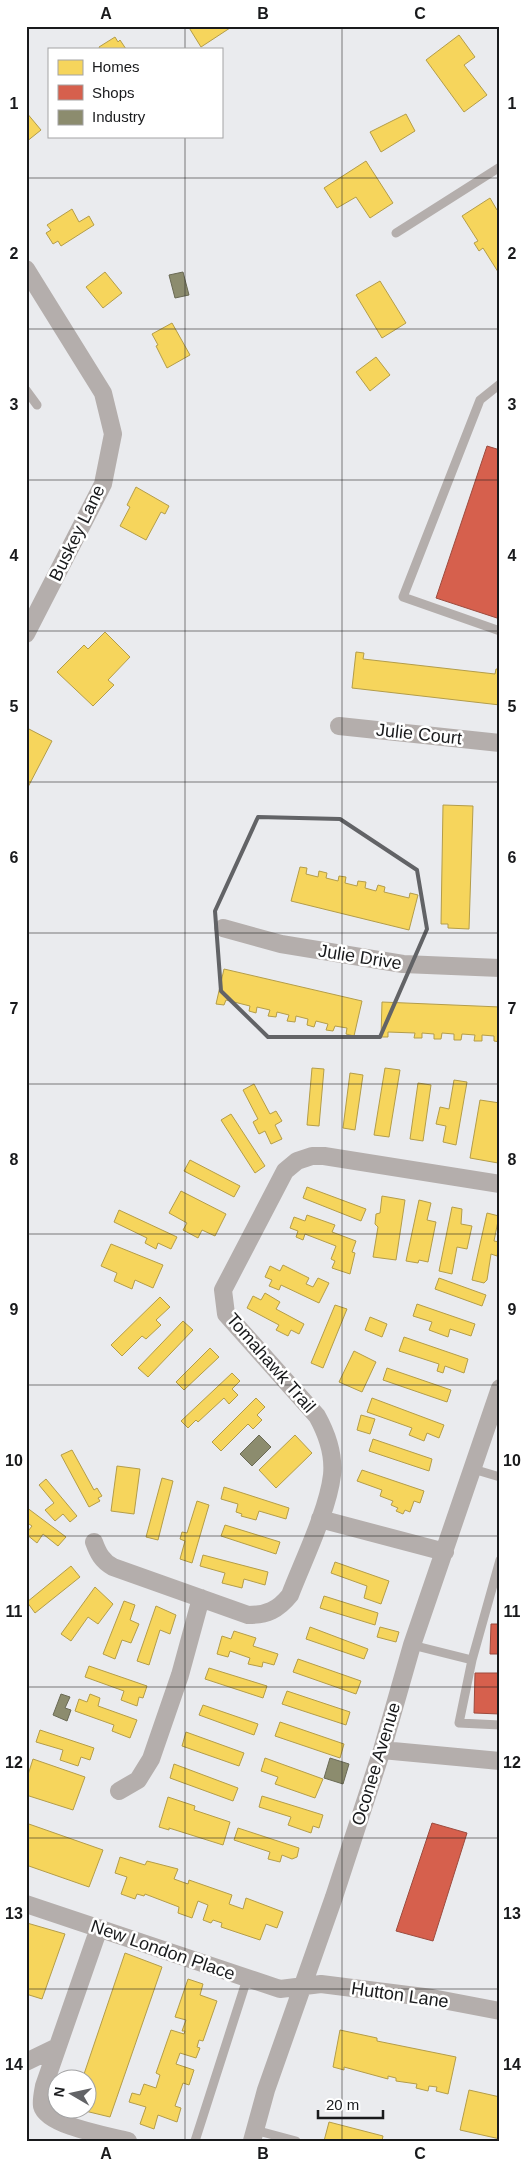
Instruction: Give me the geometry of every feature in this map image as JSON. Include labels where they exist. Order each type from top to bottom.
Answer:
[{"type":"street","name":"Buskey Lane","points":[[26,269],[103,393],[113,434],[103,484],[26,634]]},
{"type":"street","name":"Julie Court","points":[[339,726],[500,743]]},
{"type":"street","name":"Julie Drive","points":[[223,928],[281,944],[403,964],[500,968]]},
{"type":"street","name":"Tomahawk Trail","points":[[94,1542],[97,1552],[106,1563],[113,1567],[248,1615],[262,1615],[273,1611],[290,1595],[320,1518],[332,1475],[331,1453],[325,1431],[317,1416],[226,1314],[223,1303],[223,1290],[273,1190],[284,1171],[297,1161],[312,1156],[324,1156],[500,1184]]},
{"type":"street","name":"Oconee Avenue","points":[[253,2135],[301,1987],[334,1897],[382,1750],[412,1645],[500,1388]]},
{"type":"street","points":[[320,1518],[445,1552]]},
{"type":"street","points":[[119,1791],[138,1780],[151,1759],[180,1675],[201,1598]]},
{"type":"street","points":[[382,1750],[500,1761]]},
{"type":"street","name":"New London Place","points":[[26,1904],[280,1989],[301,1987]]},
{"type":"street","points":[[99,1928],[44,2086],[42,2106],[51,2118],[63,2124],[128,2141]]},
{"type":"street","name":"Hutton Lane","points":[[301,1987],[321,1984],[432,1998],[500,2011]]},
{"type":"street","points":[[26,2062],[57,2047]]},
{"type":"lane","points":[[396,233],[500,167]]},
{"type":"lane","points":[[500,384],[480,400],[403,597],[500,631]]},
{"type":"lane","points":[[26,390],[37,405]]},
{"type":"lane","points":[[473,1469],[500,1477]]},
{"type":"lane","points":[[500,1560],[472,1660],[459,1723],[500,1725]]},
{"type":"lane","points":[[412,1645],[472,1660]]},
{"type":"lane","points":[[195,2141],[247,1979]]},
{"type":"lane","points":[[253,2135],[296,2141]]},
{"type":"highlighted area","points":[[258,817],[340,819],[417,870],[427,929],[380,1037],[268,1037],[221,991],[215,911]]},
{"type":"building: Homes","points":[[188,26],[233,26],[201,47]]},
{"type":"building: Homes","points":[[459,35],[475,57],[464,65],[487,95],[464,112],[426,60]]},
{"type":"building: Homes","points":[[115,37],[118,42],[120,40],[125,48],[100,48]]},
{"type":"building: Homes","points":[[26,112],[41,130],[26,142]]},
{"type":"building: Homes","points":[[406,114],[415,131],[381,152],[370,132]]},
{"type":"building: Homes","points":[[366,161],[393,203],[370,218],[356,197],[337,208],[324,188]]},
{"type":"building: Homes","points":[[490,198],[497,210],[500,209],[500,275],[483,248],[479,251],[474,243],[478,241],[462,216]]},
{"type":"building: Homes","points":[[72,209],[79,222],[89,216],[94,225],[61,246],[58,241],[53,244],[46,233],[51,230],[47,225]]},
{"type":"building: Homes","points":[[105,272],[122,293],[103,308],[86,287]]},
{"type":"building: Homes","points":[[380,281],[406,323],[382,338],[356,295]]},
{"type":"building: Homes","points":[[172,323],[190,355],[167,368],[152,334]]},
{"type":"building: Homes","points":[[376,357],[390,375],[370,391],[356,372]]},
{"type":"building: Homes","points":[[136,487],[169,506],[165,514],[161,512],[146,540],[120,526],[130,507],[127,505]]},
{"type":"building: Homes","points":[[105,632],[130,657],[108,680],[114,685],[93,706],[57,672],[84,645],[88,649]]},
{"type":"building: Homes","points":[[356,652],[364,653],[363,659],[495,674],[496,669],[500,669],[500,705],[352,688]]},
{"type":"building: Homes","points":[[27,728],[52,741],[28,787],[26,787]]},
{"type":"building: Homes","points":[[443,805],[473,806],[469,929],[448,928],[448,924],[441,924]]},
{"type":"building: Homes","points":[[300,867],[307,868],[306,874],[318,877],[319,871],[327,873],[326,878],[338,881],[339,876],[346,877],[345,883],[357,886],[358,881],[366,882],[365,888],[376,891],[378,885],[385,887],[384,892],[409,898],[410,893],[418,895],[409,930],[291,901]]},
{"type":"building: Homes","points":[[224,969],[362,1001],[354,1036],[346,1034],[347,1028],[335,1026],[333,1031],[326,1030],[328,1024],[316,1021],[314,1027],[307,1025],[308,1019],[296,1016],[295,1022],[287,1021],[289,1015],[277,1012],[276,1017],[268,1016],[270,1010],[257,1007],[256,1013],[249,1011],[250,1006],[226,1000],[224,1005],[216,1004]]},
{"type":"building: Homes","points":[[382,1002],[500,1007],[500,1042],[494,1041],[494,1036],[482,1035],[482,1041],[474,1041],[475,1035],[462,1034],[461,1040],[454,1040],[454,1034],[442,1033],[441,1039],[434,1039],[434,1034],[422,1033],[422,1038],[414,1038],[415,1033],[388,1032],[388,1037],[381,1037]]},
{"type":"building: Homes","points":[[312,1068],[324,1069],[319,1126],[307,1125]]},
{"type":"building: Homes","points":[[385,1068],[400,1070],[389,1137],[374,1135]]},
{"type":"building: Homes","points":[[350,1073],[363,1075],[355,1130],[343,1128]]},
{"type":"building: Homes","points":[[454,1080],[467,1082],[456,1145],[443,1142],[446,1126],[436,1124],[440,1107],[449,1109]]},
{"type":"building: Homes","points":[[418,1083],[431,1085],[423,1141],[410,1139]]},
{"type":"building: Homes","points":[[254,1084],[270,1114],[276,1111],[282,1121],[275,1125],[282,1139],[271,1144],[265,1131],[259,1134],[253,1122],[258,1119],[243,1090]]},
{"type":"building: Homes","points":[[480,1100],[500,1103],[498,1163],[470,1158]]},
{"type":"building: Homes","points":[[231,1114],[265,1166],[255,1173],[221,1120]]},
{"type":"building: Homes","points":[[190,1160],[240,1186],[234,1197],[184,1171]]},
{"type":"building: Homes","points":[[307,1187],[366,1209],[361,1221],[303,1198]]},
{"type":"building: Homes","points":[[181,1191],[226,1214],[215,1236],[202,1230],[198,1238],[183,1230],[187,1223],[169,1213]]},
{"type":"building: Homes","points":[[382,1196],[405,1200],[396,1260],[373,1257],[378,1227],[375,1224],[376,1214],[380,1213]]},
{"type":"building: Homes","points":[[419,1200],[431,1203],[427,1220],[436,1222],[428,1262],[419,1260],[418,1263],[406,1261]]},
{"type":"building: Homes","points":[[452,1207],[462,1209],[461,1224],[472,1226],[467,1249],[457,1247],[452,1274],[439,1271]]},
{"type":"building: Homes","points":[[119,1210],[177,1237],[171,1249],[158,1243],[156,1249],[145,1243],[147,1238],[114,1222]]},
{"type":"building: Homes","points":[[487,1213],[499,1216],[494,1241],[500,1242],[497,1256],[491,1254],[487,1280],[484,1283],[472,1280]]},
{"type":"building: Homes","points":[[307,1215],[335,1225],[332,1232],[356,1241],[352,1252],[355,1253],[350,1274],[332,1268],[335,1261],[331,1259],[336,1246],[305,1234],[303,1240],[296,1237],[298,1231],[290,1228],[294,1217],[305,1221]]},
{"type":"building: Homes","points":[[111,1244],[163,1265],[153,1288],[135,1280],[132,1289],[114,1281],[117,1273],[101,1266]]},
{"type":"building: Homes","points":[[283,1265],[309,1278],[306,1284],[313,1287],[318,1278],[329,1283],[319,1303],[281,1285],[279,1290],[269,1286],[272,1280],[265,1277],[270,1266],[280,1271]]},
{"type":"building: Homes","points":[[439,1278],[486,1295],[482,1306],[435,1289]]},
{"type":"building: Homes","points":[[265,1293],[280,1302],[276,1309],[304,1324],[299,1334],[291,1330],[288,1336],[276,1330],[279,1325],[247,1308],[253,1296],[261,1300]]},
{"type":"building: Homes","points":[[160,1297],[170,1307],[156,1320],[161,1325],[146,1339],[142,1336],[122,1356],[111,1345]]},
{"type":"building: Homes","points":[[417,1304],[475,1324],[471,1336],[450,1329],[448,1337],[429,1330],[432,1322],[413,1316]]},
{"type":"building: Homes","points":[[335,1305],[347,1309],[323,1368],[311,1363]]},
{"type":"building: Homes","points":[[370,1317],[387,1324],[382,1337],[365,1330]]},
{"type":"building: Homes","points":[[183,1321],[193,1330],[148,1377],[138,1368]]},
{"type":"building: Homes","points":[[404,1337],[468,1359],[464,1373],[445,1366],[443,1373],[437,1371],[439,1364],[399,1351]]},
{"type":"building: Homes","points":[[210,1348],[219,1357],[184,1390],[176,1382]]},
{"type":"building: Homes","points":[[354,1351],[376,1362],[362,1392],[339,1382]]},
{"type":"building: Homes","points":[[387,1368],[451,1390],[447,1402],[383,1380]]},
{"type":"building: Homes","points":[[232,1373],[240,1381],[232,1389],[238,1395],[229,1404],[224,1398],[198,1422],[196,1420],[188,1428],[181,1421]]},
{"type":"building: Homes","points":[[256,1398],[265,1407],[257,1415],[262,1420],[253,1429],[248,1424],[221,1451],[212,1442]]},
{"type":"building: Homes","points":[[372,1398],[444,1425],[439,1438],[427,1433],[424,1441],[409,1435],[412,1428],[367,1412]]},
{"type":"building: Homes","points":[[361,1415],[375,1419],[370,1434],[357,1430]]},
{"type":"building: Homes","points":[[295,1435],[312,1453],[276,1488],[259,1470]]},
{"type":"building: Homes","points":[[373,1439],[432,1459],[429,1471],[369,1451]]},
{"type":"building: Homes","points":[[72,1450],[94,1490],[97,1488],[102,1496],[98,1498],[100,1501],[89,1507],[61,1455]]},
{"type":"building: Homes","points":[[117,1466],[140,1469],[134,1514],[111,1511]]},
{"type":"building: Homes","points":[[362,1470],[424,1491],[420,1503],[414,1501],[410,1512],[405,1510],[403,1514],[396,1511],[398,1508],[391,1505],[393,1501],[380,1496],[382,1490],[357,1481]]},
{"type":"building: Homes","points":[[162,1478],[173,1481],[158,1540],[146,1537]]},
{"type":"building: Homes","points":[[46,1479],[77,1516],[70,1522],[63,1514],[55,1521],[45,1510],[54,1503],[39,1485]]},
{"type":"building: Homes","points":[[224,1487],[289,1508],[286,1519],[259,1511],[256,1520],[241,1516],[242,1514],[236,1512],[238,1504],[221,1499]]},
{"type":"building: Homes","points":[[197,1501],[209,1505],[192,1563],[180,1559],[185,1541],[180,1539],[182,1532],[187,1533]]},
{"type":"building: Homes","points":[[26,1507],[66,1537],[58,1546],[43,1534],[37,1543],[26,1534],[32,1526],[26,1522]]},
{"type":"building: Homes","points":[[225,1525],[280,1542],[276,1554],[221,1536]]},
{"type":"building: Homes","points":[[203,1555],[268,1572],[265,1585],[244,1579],[242,1588],[222,1583],[225,1573],[200,1566]]},
{"type":"building: Homes","points":[[335,1562],[389,1581],[381,1604],[364,1598],[367,1586],[331,1573]]},
{"type":"building: Homes","points":[[71,1566],[80,1577],[35,1613],[27,1602]]},
{"type":"building: Homes","points":[[95,1587],[113,1604],[98,1624],[88,1617],[71,1641],[61,1634]]},
{"type":"building: Homes","points":[[324,1596],[378,1613],[375,1625],[320,1608]]},
{"type":"building: Homes","points":[[124,1601],[135,1605],[130,1620],[139,1624],[131,1643],[122,1640],[115,1659],[103,1654]]},
{"type":"building: Homes","points":[[156,1606],[176,1615],[170,1634],[160,1630],[149,1665],[137,1661]]},
{"type":"building: Homes","points":[[310,1627],[368,1649],[364,1659],[306,1639]]},
{"type":"building: Homes","points":[[380,1627],[399,1632],[396,1642],[377,1637]]},
{"type":"building: Homes","points":[[234,1631],[256,1638],[253,1646],[278,1654],[274,1665],[263,1662],[262,1667],[248,1664],[250,1658],[230,1651],[228,1657],[217,1654],[222,1636],[231,1639]]},
{"type":"building: Homes","points":[[298,1659],[361,1681],[356,1694],[293,1672]]},
{"type":"building: Homes","points":[[89,1666],[147,1686],[143,1698],[139,1697],[137,1706],[121,1700],[124,1691],[85,1677]]},
{"type":"building: Homes","points":[[209,1668],[267,1686],[263,1698],[205,1679]]},
{"type":"building: Homes","points":[[287,1691],[350,1712],[346,1725],[282,1704]]},
{"type":"building: Homes","points":[[90,1694],[100,1698],[98,1706],[137,1720],[130,1738],[112,1731],[114,1725],[75,1711],[79,1699],[87,1702]]},
{"type":"building: Homes","points":[[203,1705],[258,1724],[254,1735],[199,1715]]},
{"type":"building: Homes","points":[[280,1722],[344,1744],[340,1758],[275,1736]]},
{"type":"building: Homes","points":[[40,1730],[94,1748],[90,1760],[81,1757],[78,1766],[60,1760],[63,1750],[36,1742]]},
{"type":"building: Homes","points":[[186,1732],[244,1753],[239,1766],[182,1746]]},
{"type":"building: Homes","points":[[265,1758],[323,1779],[315,1798],[275,1784],[278,1777],[261,1771]]},
{"type":"building: Homes","points":[[33,1759],[85,1777],[73,1810],[26,1795],[26,1781]]},
{"type":"building: Homes","points":[[174,1764],[238,1788],[233,1801],[170,1778]]},
{"type":"building: Homes","points":[[262,1796],[323,1815],[319,1828],[313,1826],[311,1833],[288,1825],[291,1817],[259,1807]]},
{"type":"building: Homes","points":[[168,1797],[195,1806],[194,1810],[230,1822],[223,1845],[169,1828],[169,1830],[159,1827]]},
{"type":"building: Homes","points":[[26,1823],[103,1850],[89,1887],[26,1865]]},
{"type":"building: Homes","points":[[238,1828],[299,1848],[297,1857],[292,1859],[282,1855],[280,1862],[268,1859],[270,1852],[234,1840]]},
{"type":"building: Homes","points":[[120,1857],[145,1865],[147,1861],[178,1869],[174,1879],[188,1884],[189,1880],[232,1895],[229,1904],[243,1909],[246,1898],[283,1912],[277,1928],[266,1924],[260,1940],[221,1927],[222,1923],[213,1920],[211,1923],[203,1920],[208,1905],[198,1901],[192,1918],[178,1913],[179,1907],[145,1894],[144,1896],[137,1894],[135,1899],[121,1894],[127,1877],[115,1873]]},
{"type":"building: Homes","points":[[27,1923],[65,1934],[42,1999],[26,1994]]},
{"type":"building: Homes","points":[[125,1953],[162,1967],[110,2117],[98,2114],[98,2070],[85,2070]]},
{"type":"building: Homes","points":[[188,1979],[203,1984],[200,1995],[217,2001],[203,2041],[199,2040],[197,2047],[200,2048],[196,2058],[180,2053],[176,2064],[194,2070],[189,2085],[183,2083],[175,2106],[181,2108],[177,2122],[158,2115],[154,2129],[140,2124],[146,2107],[129,2102],[132,2093],[140,2095],[144,2084],[156,2088],[160,2075],[156,2073],[171,2030],[184,2034],[185,2031],[182,2031],[186,2020],[175,2017]]},
{"type":"building: Homes","points":[[340,2030],[377,2038],[377,2041],[456,2057],[448,2094],[436,2091],[437,2087],[429,2086],[428,2091],[416,2088],[417,2084],[396,2081],[396,2078],[388,2076],[388,2079],[344,2067],[344,2070],[333,2067]]},
{"type":"building: Homes","points":[[469,2090],[500,2097],[500,2139],[460,2130]]},
{"type":"building: Homes","points":[[329,2122],[383,2136],[382,2141],[324,2141]]},
{"type":"building: Shops","points":[[487,446],[500,450],[500,619],[436,598]]},
{"type":"building: Shops","points":[[491,1624],[500,1624],[500,1654],[490,1654]]},
{"type":"building: Shops","points":[[475,1673],[500,1673],[500,1714],[474,1713]]},
{"type":"building: Shops","points":[[432,1823],[467,1833],[433,1941],[396,1931]]},
{"type":"building: Industry","points":[[183,272],[189,295],[175,298],[169,275]]},
{"type":"building: Industry","points":[[259,1435],[271,1447],[252,1466],[240,1454]]},
{"type":"building: Industry","points":[[61,1694],[70,1697],[65,1708],[71,1710],[67,1721],[53,1715]]},
{"type":"building: Industry","points":[[330,1758],[349,1764],[343,1784],[324,1778]]}]
